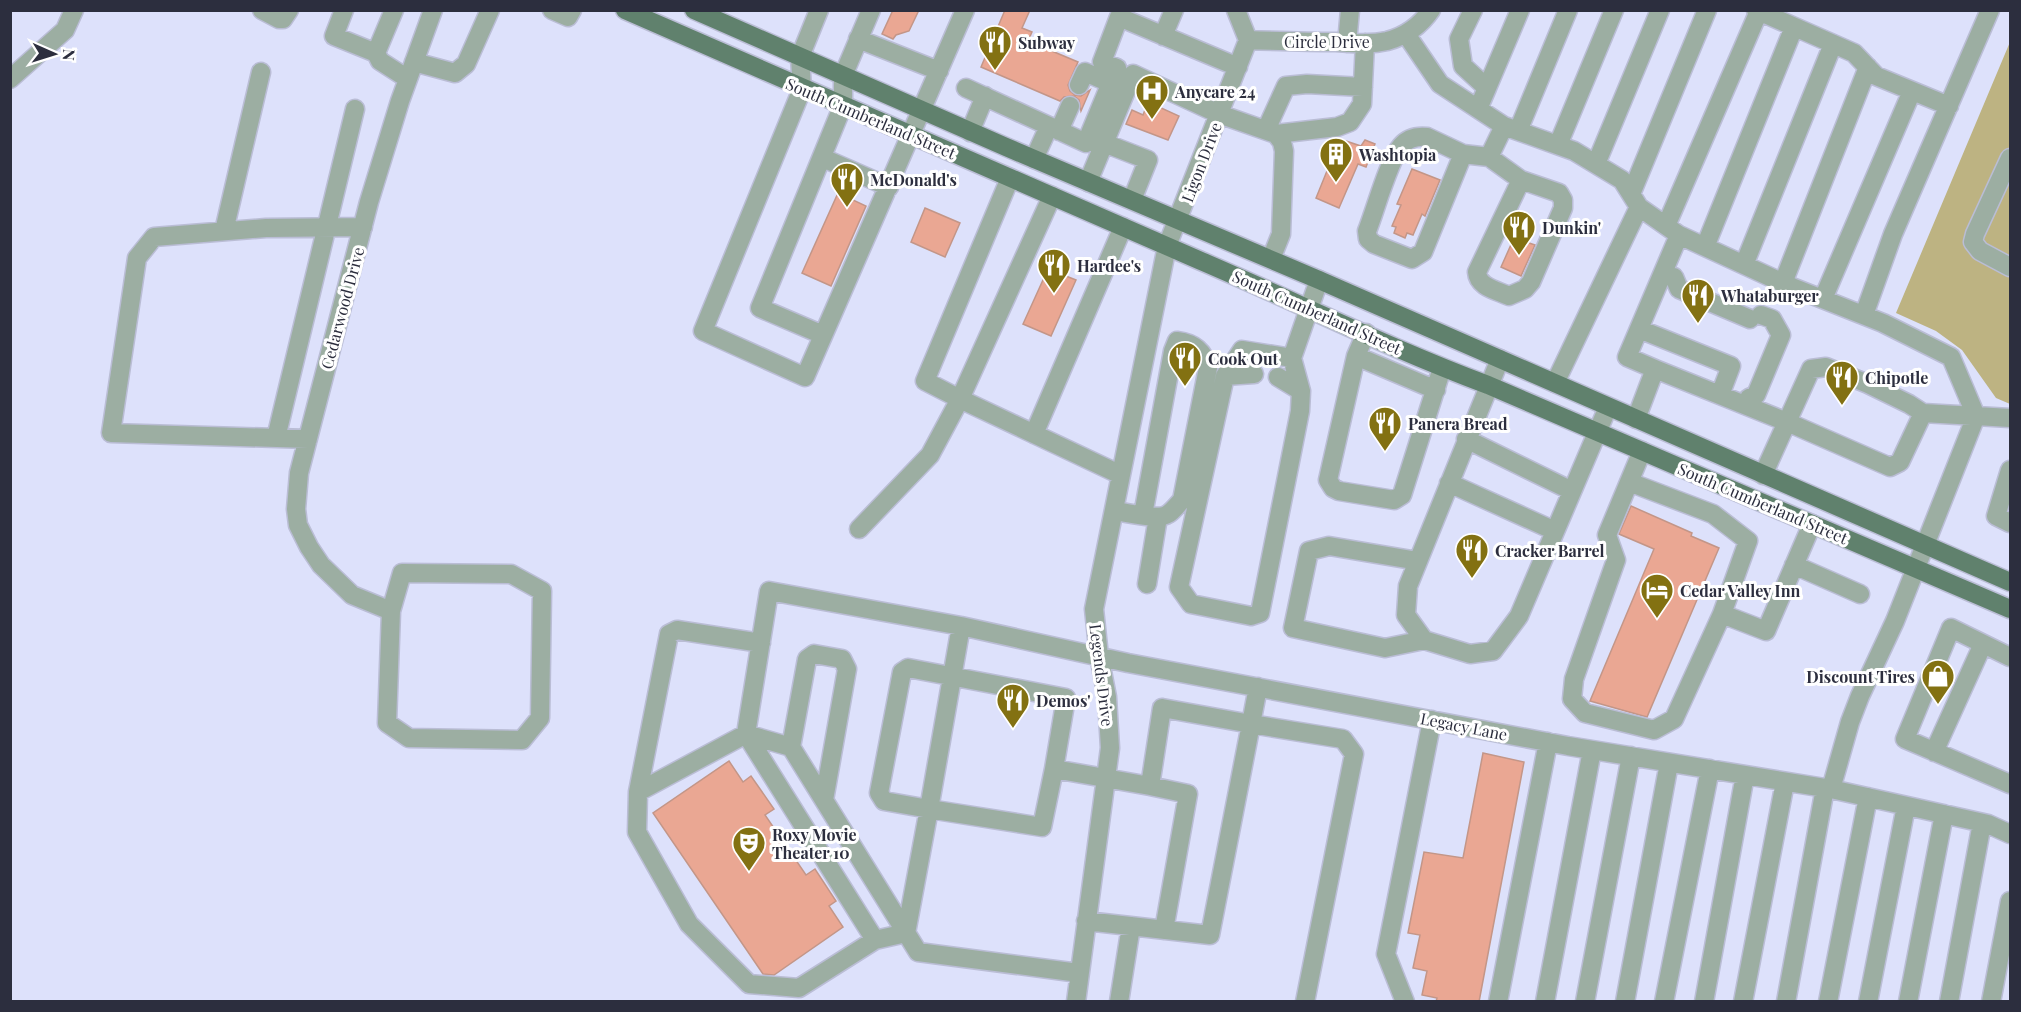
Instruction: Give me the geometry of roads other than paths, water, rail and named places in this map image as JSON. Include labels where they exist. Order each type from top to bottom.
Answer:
[{"type":"main road","name":"South Cumberland Street","points":[[625,10],[802,89],[1309,307],[1442,368],[1488,385],[2010,609]]},
{"type":"main road","name":"South Cumberland Street","points":[[694,10],[970,132],[1271,259],[2010,582]]},
{"type":"street","points":[[10,79],[64,30],[74,10]]},
{"type":"street","points":[[262,10],[279,19],[284,18],[289,10]]},
{"type":"street","points":[[344,10],[334,36],[376,53],[380,61],[411,70],[455,73],[466,64],[490,10]]},
{"type":"street","points":[[376,53],[394,10]]},
{"type":"street","name":"Cedarwood Drive","points":[[391,611],[352,595],[321,565],[298,525],[296,494],[363,227],[411,70],[433,10]]},
{"type":"street","points":[[552,10],[568,17],[572,10]]},
{"type":"street","points":[[819,10],[800,57],[802,89],[703,331],[805,376],[965,10]]},
{"type":"street","points":[[824,335],[760,308],[843,105],[843,76],[871,10]]},
{"type":"street","points":[[1163,36],[1174,10]]},
{"type":"street","points":[[1236,10],[1248,40]]},
{"type":"street","points":[[1347,43],[1350,10]]},
{"type":"street","name":"Circle Drive","points":[[1248,40],[1347,43],[1386,41],[1406,34],[1424,21],[1431,10]]},
{"type":"street","points":[[1473,10],[1459,39],[1463,66],[1487,88]]},
{"type":"street","points":[[1478,109],[1520,10]]},
{"type":"street","points":[[1489,157],[1511,129],[1568,10]]},
{"type":"street","points":[[1558,145],[1614,10]]},
{"type":"street","points":[[1596,164],[1660,10]]},
{"type":"street","points":[[1555,383],[1635,200],[1707,10]]},
{"type":"street","points":[[1864,315],[1893,234],[1990,10]]},
{"type":"street","points":[[1923,413],[1900,462],[1890,467],[1747,402],[1720,395],[1627,357],[1668,274],[1673,230],[1757,11],[1854,53],[1876,76],[1949,106]]},
{"type":"street","points":[[1238,67],[1119,17],[1102,62],[1120,75],[1271,132],[1282,142],[1284,151],[1281,234],[1271,259]]},
{"type":"street","points":[[1705,247],[1794,27]]},
{"type":"street","points":[[1406,34],[1440,84],[1511,129],[1574,151],[1622,180],[1635,200],[1673,230],[1783,283],[1883,323],[1951,357],[1976,416],[1895,621],[1860,696],[1828,789],[1786,1002]]},
{"type":"street","points":[[858,39],[939,71]]},
{"type":"street","name":"Ligon Drive","points":[[1167,246],[1248,40]]},
{"type":"street","points":[[1271,132],[1337,127],[1350,122],[1362,104],[1365,43]]},
{"type":"street","points":[[1744,265],[1833,44]]},
{"type":"street","points":[[1783,283],[1868,68]]},
{"type":"street","points":[[224,231],[261,72]]},
{"type":"street","points":[[1079,85],[1085,72],[1120,75]]},
{"type":"street","points":[[966,88],[1086,143],[1120,75]]},
{"type":"street","points":[[1088,182],[1104,143],[1120,75]]},
{"type":"street","points":[[1271,132],[1286,86],[1307,84],[1363,87]]},
{"type":"street","points":[[1823,299],[1912,91]]},
{"type":"street","points":[[970,132],[985,96]]},
{"type":"street","points":[[1034,159],[1070,106]]},
{"type":"street","points":[[276,438],[355,109]]},
{"type":"street","points":[[1463,154],[1423,252],[1412,260],[1374,244],[1368,239],[1367,231],[1395,154],[1407,141],[1422,136],[1463,154],[1489,157],[1521,180],[1559,193],[1563,200],[1563,208],[1531,282],[1525,289],[1509,296],[1480,283],[1477,272],[1521,180]]},
{"type":"street","points":[[1104,143],[1148,160],[1132,200]]},
{"type":"street","points":[[822,158],[889,187]]},
{"type":"street","points":[[2010,158],[1973,242],[1980,251],[2010,267]]},
{"type":"street","points":[[1010,178],[925,381],[1121,475]]},
{"type":"street","points":[[859,529],[930,455],[960,399],[1052,196]]},
{"type":"street","points":[[308,439],[111,434],[137,258],[154,237],[266,228],[363,227]]},
{"type":"street","points":[[1034,434],[1123,227]]},
{"type":"street","name":"Legends Drive","points":[[1076,1002],[1110,748],[1110,719],[1099,656],[1094,609],[1167,246]]},
{"type":"street","points":[[1668,274],[1679,289],[1772,320],[1781,335],[1756,395],[1747,402]]},
{"type":"street","points":[[1292,358],[1242,350],[1225,375],[1179,587],[1191,604],[1251,616],[1260,613],[1300,411],[1301,391],[1292,358],[1319,280]]},
{"type":"street","points":[[1639,329],[1731,366],[1720,395]]},
{"type":"street","points":[[1366,333],[1356,356],[1328,480],[1333,488],[1339,491],[1394,500],[1402,495],[1408,482],[1442,368]]},
{"type":"street","points":[[1114,510],[1150,516],[1168,514],[1182,500],[1209,368],[1202,354],[1192,344],[1177,341],[1173,351],[1160,424],[1150,516],[1147,584]]},
{"type":"street","points":[[1356,356],[1436,390]]},
{"type":"street","points":[[1424,640],[1406,615],[1408,586],[1500,359]]},
{"type":"street","points":[[1763,475],[1811,369],[1817,367],[1826,367],[1868,384],[1923,413],[2010,418]]},
{"type":"street","points":[[1636,419],[1655,369]]},
{"type":"street","points":[[1225,375],[1254,374]]},
{"type":"street","points":[[1278,378],[1301,391]]},
{"type":"street","points":[[1418,561],[1329,546],[1309,551],[1293,628],[1385,648],[1424,640],[1470,654],[1493,651],[1519,616],[1608,407]]},
{"type":"street","points":[[1466,439],[1572,491]]},
{"type":"street","points":[[1629,483],[1713,514],[1748,541],[1722,615],[1674,719],[1654,730],[1585,713],[1572,699],[1574,679],[1616,560],[1607,534],[1642,451]]},
{"type":"street","points":[[2010,470],[1996,516],[2010,523]]},
{"type":"street","points":[[1449,483],[1555,531]]},
{"type":"street","points":[[1722,615],[1766,631],[1812,525]]},
{"type":"street","points":[[1794,565],[1860,594]]},
{"type":"street","points":[[402,573],[511,574],[542,591],[540,718],[522,740],[408,738],[387,723],[391,611],[402,573]]},
{"type":"street","name":"Legacy Lane","points":[[761,643],[769,591],[961,626],[1099,656],[1548,742],[1828,789],[1982,823],[2010,834]]},
{"type":"street","points":[[906,933],[961,626]]},
{"type":"street","points":[[2010,657],[1951,628],[1905,739],[2010,784]]},
{"type":"street","points":[[875,940],[746,734],[761,643],[677,630],[669,634],[638,792],[637,832],[689,924],[749,984],[799,988],[875,940],[906,933]]},
{"type":"street","points":[[1934,752],[1983,644]]},
{"type":"street","points":[[791,747],[807,659],[814,654],[842,659],[847,669],[824,800]]},
{"type":"street","points":[[908,668],[1066,698],[1054,769],[1042,827],[884,801],[879,793],[902,672],[908,668]]},
{"type":"street","points":[[1086,921],[1210,935],[1258,687]]},
{"type":"street","points":[[1150,786],[1162,708],[1343,739],[1354,754],[1305,1002]]},
{"type":"street","points":[[1405,1002],[1386,954],[1432,720]]},
{"type":"street","points":[[638,792],[746,734],[791,747],[918,952],[1079,974]]},
{"type":"street","points":[[1498,1002],[1548,742]]},
{"type":"street","points":[[1545,1002],[1592,750]]},
{"type":"street","points":[[1585,1002],[1631,756]]},
{"type":"street","points":[[1625,1002],[1669,762]]},
{"type":"street","points":[[1054,769],[1188,794],[1164,930]]},
{"type":"street","points":[[1664,1002],[1710,770]]},
{"type":"street","points":[[1704,1002],[1745,775]]},
{"type":"street","points":[[1743,1002],[1785,782]]},
{"type":"street","points":[[1828,1002],[1868,797]]},
{"type":"street","points":[[1868,1002],[1906,806]]},
{"type":"street","points":[[1908,1002],[1944,814]]},
{"type":"street","points":[[1949,1002],[1982,823]]},
{"type":"street","points":[[1991,1002],[2010,901]]},
{"type":"street","points":[[1119,1002],[1131,926]]},
{"type":"place","name":"Subway","points":[[995,71]]},
{"type":"place","name":"Anycare 24","points":[[1152,120]]},
{"type":"place","name":"Washtopia","points":[[1336,183]]},
{"type":"place","name":"McDonald's","points":[[847,208]]},
{"type":"place","name":"Dunkin'","points":[[1519,256]]},
{"type":"place","name":"Hardee's","points":[[1054,294]]},
{"type":"place","name":"Whataburger","points":[[1698,324]]},
{"type":"place","name":"Cook Out","points":[[1185,387]]},
{"type":"place","name":"Chipotle","points":[[1842,406]]},
{"type":"place","name":"Panera Bread","points":[[1385,452]]},
{"type":"place","name":"Cracker Barrel","points":[[1472,579]]},
{"type":"place","name":"Cedar Valley Inn","points":[[1657,619]]},
{"type":"place","name":"Discount Tires","points":[[1938,705]]},
{"type":"place","name":"Demos'","points":[[1013,729]]},
{"type":"place","name":"Roxy Movie Theater 10","points":[[749,872]]}]
